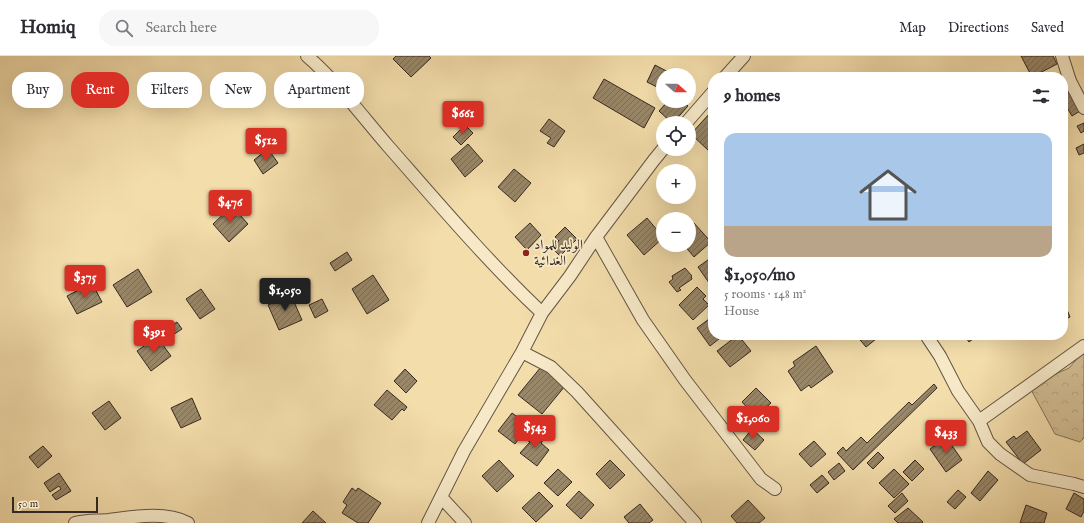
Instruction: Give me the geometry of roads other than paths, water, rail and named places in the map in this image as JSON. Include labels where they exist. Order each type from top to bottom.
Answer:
[{"type":"street","points":[[307,56],[332,80],[449,216],[522,294],[542,313]]},
{"type":"street","points":[[730,72],[744,56]]},
{"type":"street","points":[[1062,56],[1067,72]]},
{"type":"street","points":[[1068,75],[1084,108]]},
{"type":"street","points":[[693,116],[708,100]]},
{"type":"street","points":[[428,523],[464,451],[522,352],[542,313],[657,156]]},
{"type":"street","points":[[596,238],[643,320],[685,380],[761,479],[775,489]]},
{"type":"street","points":[[929,340],[940,356],[958,391],[980,421],[988,442],[1000,454],[1030,475],[1084,487]]},
{"type":"street","points":[[980,421],[1084,346]]},
{"type":"street","points":[[522,352],[551,367],[577,392],[695,523]]},
{"type":"street","points":[[441,497],[465,523]]},
{"type":"street","points":[[75,523],[144,516],[166,516],[183,520],[188,523]]},
{"type":"place","name":"الوليد للمواد الغدائية","points":[[526,253]]}]
